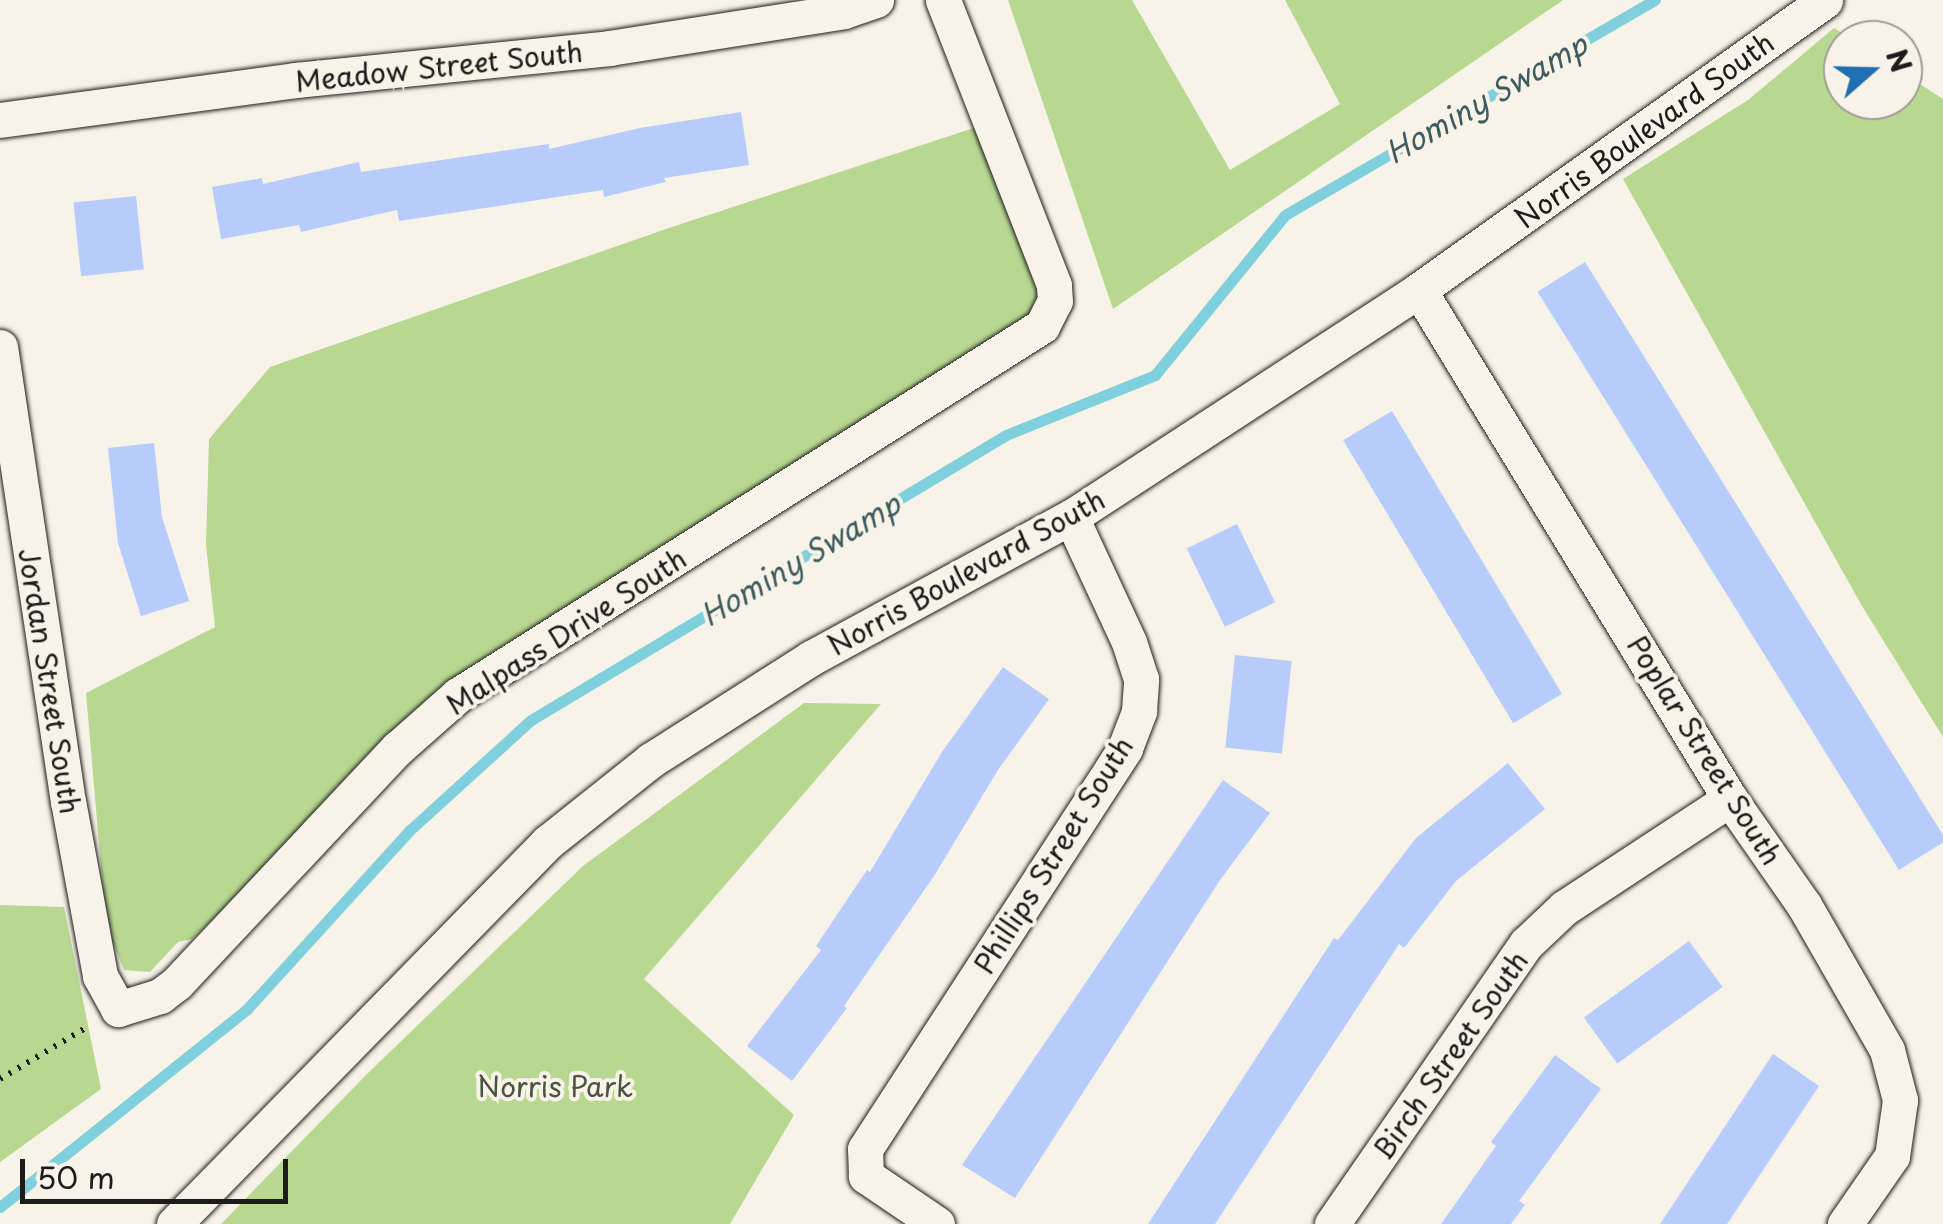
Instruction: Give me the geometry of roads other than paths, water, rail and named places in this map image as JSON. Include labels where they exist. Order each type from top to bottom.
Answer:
[{"type":"street","name":"Meadow Street South","points":[[0,120],[296,80],[609,48],[844,11],[876,0]]},
{"type":"street","name":"Malpass Drive South","points":[[118,1009],[160,996],[178,983],[398,748],[458,695],[1042,326],[1055,301],[1040,241],[944,0]]},
{"type":"street","name":"Norris Boulevard South","points":[[174,1224],[548,842],[622,784],[811,658],[1071,517],[1420,290],[1825,0]]},
{"type":"street","name":"Poplar Street South","points":[[1420,290],[1730,799],[1804,905],[1887,1050],[1900,1100],[1892,1156],[1844,1224]]},
{"type":"street","name":"Jordan Street South","points":[[0,347],[68,801],[100,976],[118,1009]]},
{"type":"street","name":"Phillips Street South","points":[[937,1224],[866,1176],[865,1149],[1125,748],[1140,712],[1142,679],[1071,517]]},
{"type":"street","name":"Birch Street South","points":[[1332,1224],[1526,944],[1564,908],[1730,799]]},
{"type":"waterway","name":"Hominy Swamp","points":[[0,1207],[247,1009],[410,830],[531,720],[1006,435],[1155,375],[1285,215],[1655,0]]},
{"type":"park label","name":"Norris Park","points":[[555,1086]]}]
